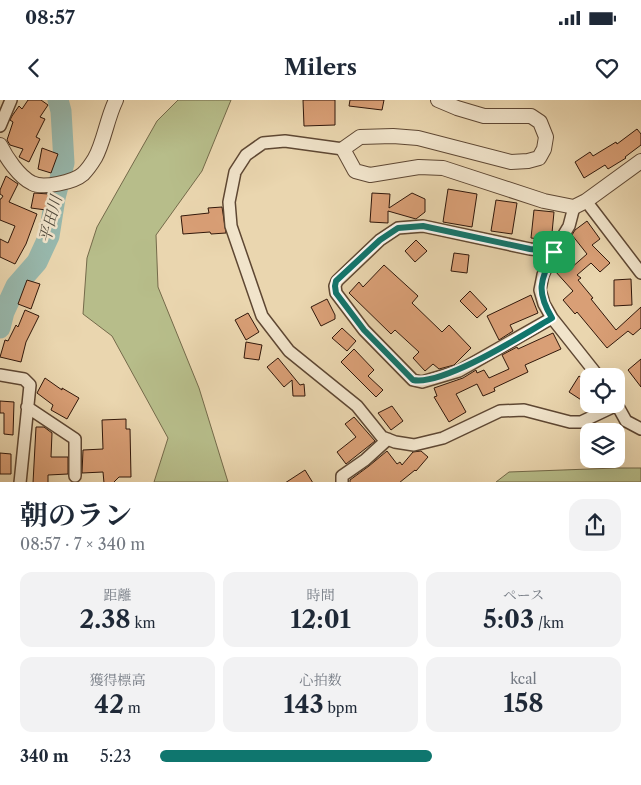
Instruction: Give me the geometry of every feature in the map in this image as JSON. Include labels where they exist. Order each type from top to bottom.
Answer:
[{"type":"street","points":[[0,126],[11,100]]},
{"type":"street","points":[[0,145],[5,155],[18,171],[32,184],[55,185],[82,175],[95,158],[116,100]]},
{"type":"street","points":[[438,100],[484,116],[531,116],[540,122],[546,137],[544,149],[539,158],[511,162],[418,138],[394,136],[360,137],[344,150],[285,141],[262,143],[246,155],[235,172],[229,202],[231,226],[262,316],[289,351],[357,406],[382,437],[388,440],[414,445],[443,438],[500,411],[524,410],[570,422],[581,422],[599,413]]},
{"type":"street","points":[[344,150],[355,171],[370,175],[420,167],[442,168],[544,201],[580,204],[641,273]]},
{"type":"street","points":[[592,368],[552,318],[544,304],[540,290],[543,275],[580,204],[641,161]]},
{"type":"street","points":[[552,318],[459,370],[422,382],[413,380],[364,330],[336,293],[335,286],[336,281],[380,240],[398,228],[423,226],[530,249],[554,252]]},
{"type":"street","points":[[0,375],[24,379],[30,385],[20,482]]},
{"type":"street","points":[[27,407],[75,440],[75,476]]},
{"type":"street","points":[[622,413],[626,420],[641,429]]},
{"type":"street","points":[[342,482],[342,476],[366,460],[388,440]]},
{"type":"green space","points":[[178,100],[231,100],[202,171],[156,235],[158,287],[199,388],[228,482],[154,482],[168,438],[112,336],[83,314],[87,258],[97,227],[157,121]]},
{"type":"green space","points":[[641,468],[641,482],[496,482],[509,472]]},
{"type":"building","points":[[28,100],[41,100],[48,105],[40,117],[45,119],[36,137],[40,139],[29,162],[19,157],[23,149],[10,145],[7,140],[13,122],[10,120],[12,116],[19,106],[22,109]]},
{"type":"building","points":[[303,100],[335,100],[335,125],[304,126]]},
{"type":"building","points":[[350,100],[384,100],[382,110],[349,106]]},
{"type":"building","points":[[637,129],[641,134],[641,145],[626,158],[608,169],[605,165],[584,178],[575,162],[590,152],[593,156],[616,142],[617,144]]},
{"type":"building","points":[[42,148],[58,154],[51,173],[38,169]]},
{"type":"building","points":[[6,176],[18,184],[9,202],[37,214],[26,244],[15,264],[0,257],[0,239],[8,243],[15,226],[0,220],[0,199],[3,196],[0,194],[0,190]]},
{"type":"building","points":[[448,189],[477,194],[472,227],[443,222]]},
{"type":"building","points":[[34,193],[49,194],[46,210],[31,208]]},
{"type":"building","points":[[372,193],[390,194],[389,208],[412,193],[425,199],[425,212],[416,219],[388,211],[388,223],[370,222]]},
{"type":"building","points":[[496,200],[517,203],[512,234],[491,231]]},
{"type":"building","points":[[222,207],[226,233],[183,234],[181,216],[209,213],[208,208]]},
{"type":"building","points":[[534,210],[554,212],[552,233],[549,233],[548,240],[531,238]]},
{"type":"building","points":[[587,221],[600,239],[592,245],[610,263],[600,272],[591,263],[577,275],[581,278],[578,280],[616,330],[641,307],[641,328],[633,335],[628,331],[607,348],[577,312],[575,314],[563,300],[573,291],[555,271],[566,262],[571,268],[587,254],[572,235],[575,230]]},
{"type":"building","points":[[416,240],[427,251],[415,262],[405,251]]},
{"type":"building","points":[[454,253],[469,255],[467,273],[451,271]]},
{"type":"building","points":[[384,265],[418,296],[412,303],[442,332],[449,325],[471,348],[454,365],[439,369],[433,364],[425,371],[413,358],[419,352],[395,330],[391,334],[349,293],[359,282],[363,287]]},
{"type":"building","points":[[631,279],[632,305],[614,306],[614,280]]},
{"type":"building","points":[[27,280],[40,284],[31,309],[18,304]]},
{"type":"building","points":[[470,291],[487,309],[477,318],[460,301]]},
{"type":"building","points":[[531,295],[538,313],[510,325],[513,331],[499,340],[487,316]]},
{"type":"building","points":[[327,299],[335,319],[321,326],[311,307]]},
{"type":"building","points":[[25,310],[39,316],[26,342],[21,362],[0,357],[5,340],[8,341],[16,325],[18,327]]},
{"type":"building","points":[[248,313],[259,332],[246,340],[235,320]]},
{"type":"building","points":[[342,328],[356,341],[347,351],[332,338]]},
{"type":"building","points":[[553,333],[561,349],[525,365],[528,372],[494,388],[495,391],[483,396],[477,384],[456,394],[466,412],[449,422],[434,397],[437,396],[434,388],[463,378],[476,370],[477,373],[484,370],[489,378],[509,369],[502,355]]},
{"type":"building","points":[[246,342],[262,345],[259,360],[244,358]]},
{"type":"building","points":[[354,349],[374,370],[368,376],[383,390],[376,397],[341,362]]},
{"type":"building","points":[[278,358],[300,385],[304,384],[305,396],[293,396],[292,380],[284,387],[267,367]]},
{"type":"building","points":[[641,359],[641,387],[628,370]]},
{"type":"building","points":[[579,376],[580,399],[569,392]]},
{"type":"building","points":[[45,378],[62,390],[62,388],[79,398],[67,419],[51,410],[53,405],[37,393]]},
{"type":"building","points":[[0,401],[14,402],[13,435],[4,434],[4,413],[0,413]]},
{"type":"building","points":[[392,406],[403,421],[391,430],[378,413]]},
{"type":"building","points":[[354,417],[375,441],[346,464],[337,452],[356,437],[345,424]]},
{"type":"building","points":[[126,419],[126,429],[130,429],[131,477],[119,477],[114,482],[104,482],[103,472],[82,473],[83,450],[103,449],[102,420]]},
{"type":"building","points":[[36,427],[44,427],[52,433],[51,457],[68,457],[68,474],[48,475],[48,482],[33,482]]},
{"type":"building","points":[[387,451],[397,464],[400,462],[402,465],[413,452],[421,451],[428,457],[416,471],[400,482],[350,482],[350,480]]},
{"type":"building","points":[[0,453],[11,454],[11,474],[0,474]]},
{"type":"building","points":[[305,470],[312,482],[287,482]]},
{"type":"waterway","name":"平田川","points":[[0,328],[4,312],[16,286],[37,262],[49,236],[55,198],[64,163],[61,111],[58,100]]},
{"type":"route","points":[[423,226],[530,249],[554,252],[543,275],[540,290],[544,304],[552,318],[459,370],[422,382],[413,380],[364,330],[336,293],[336,281],[380,240],[398,228],[423,226]]}]
